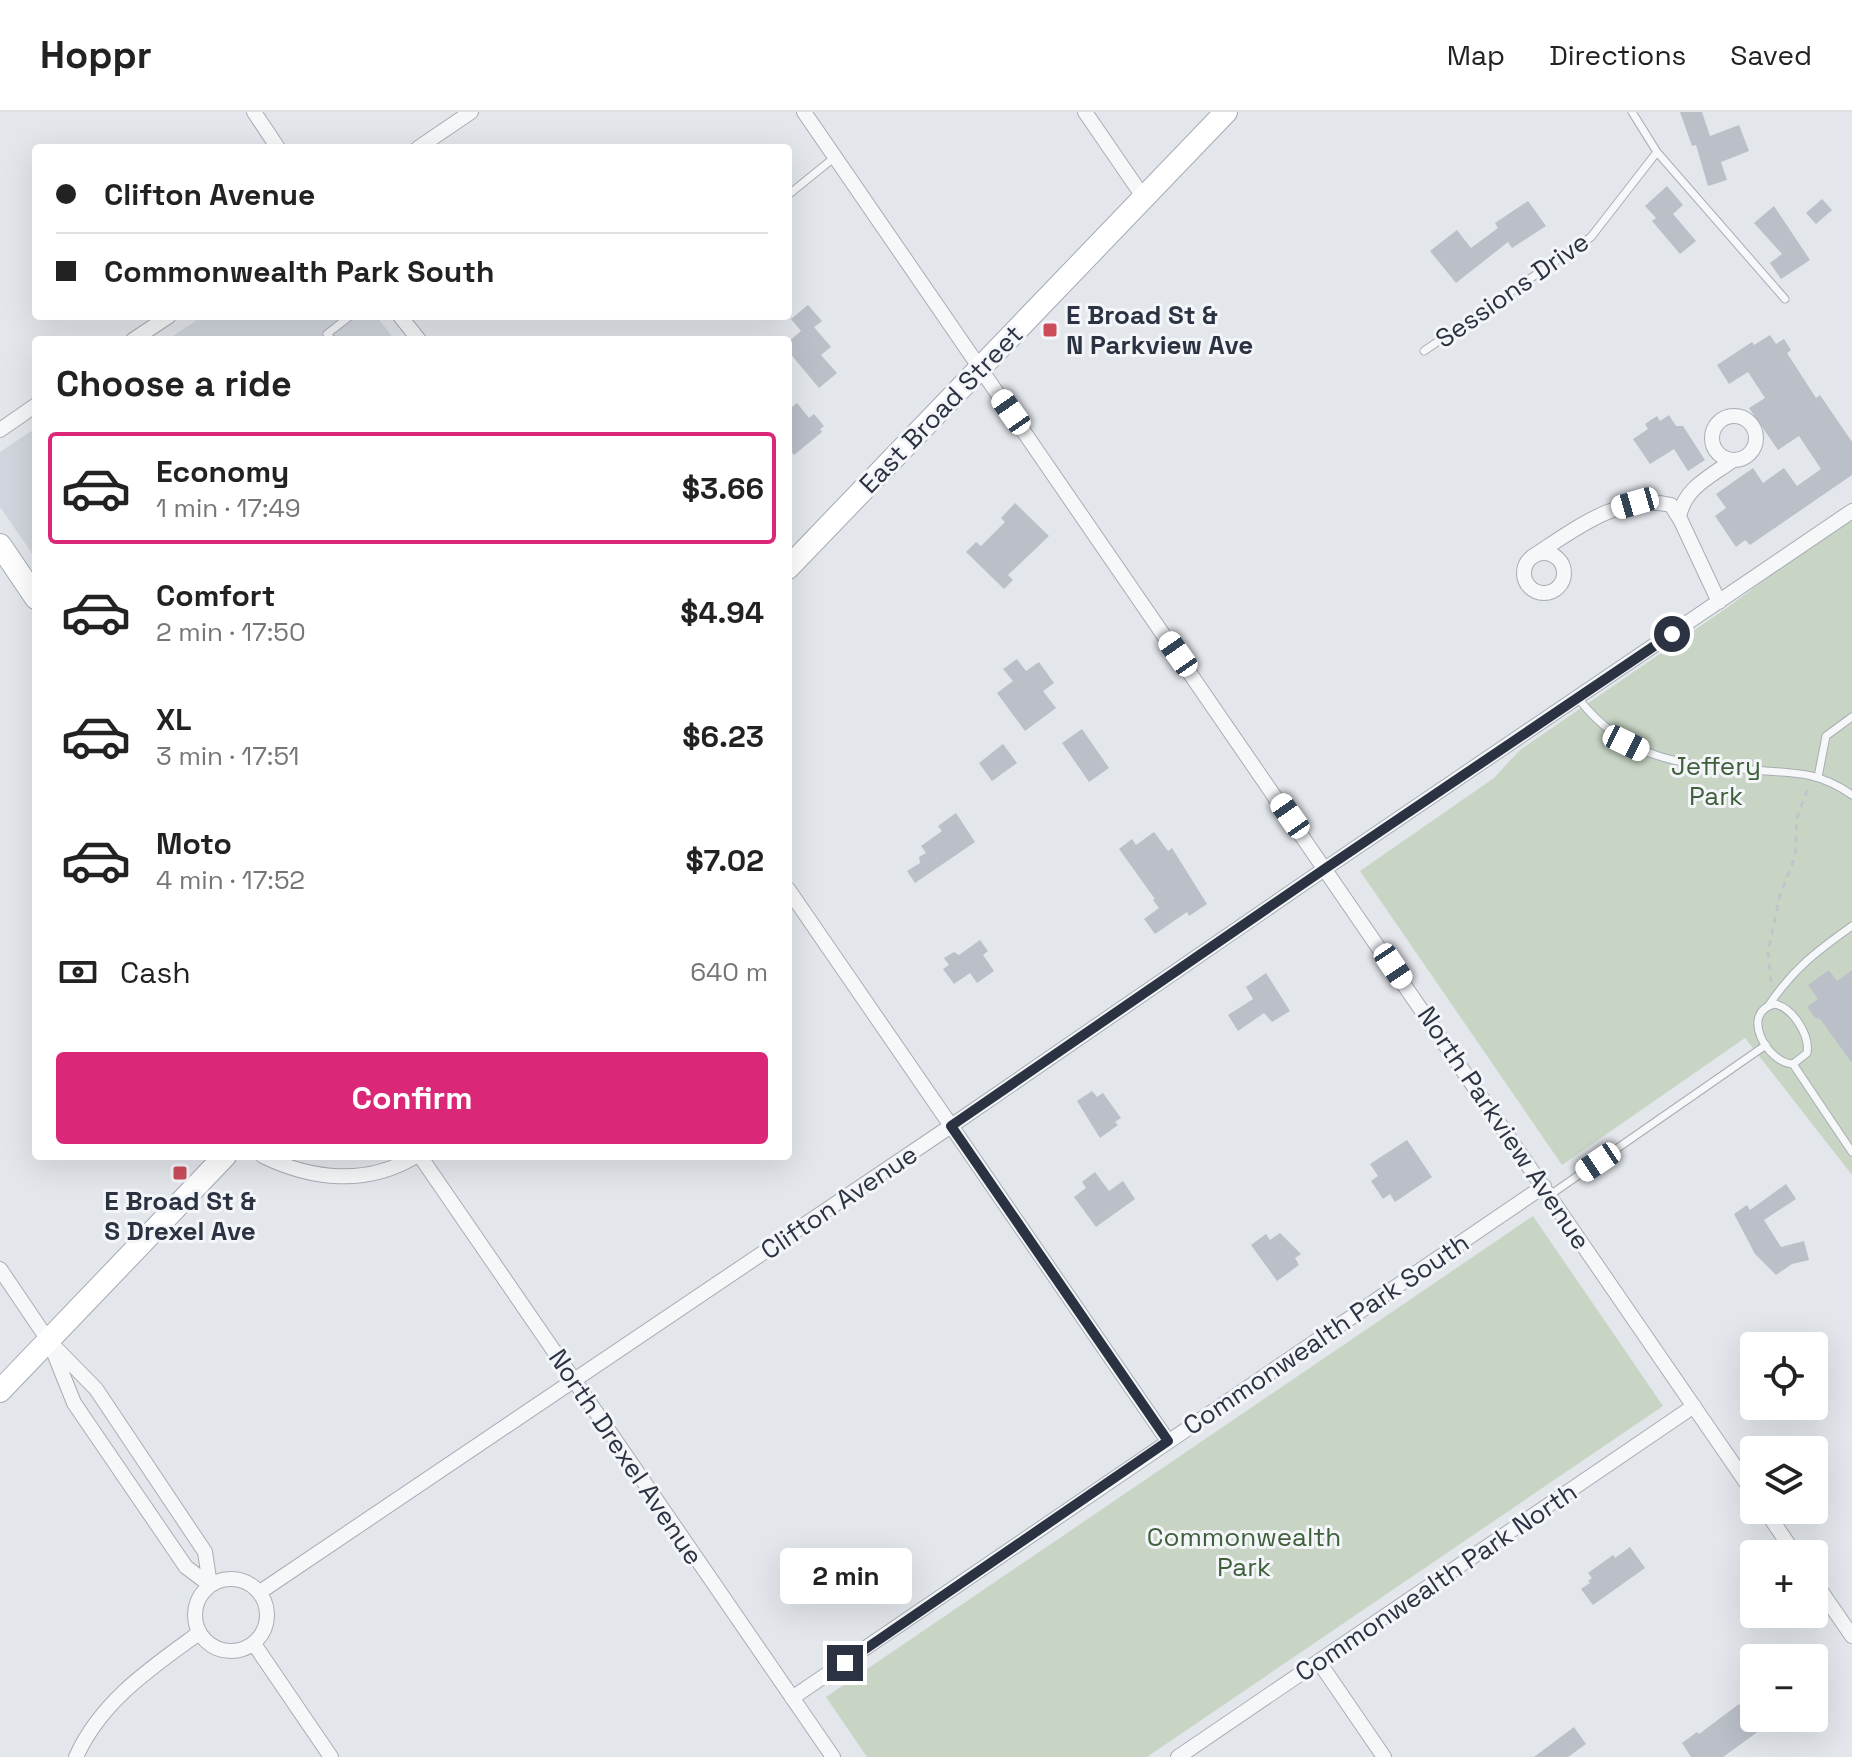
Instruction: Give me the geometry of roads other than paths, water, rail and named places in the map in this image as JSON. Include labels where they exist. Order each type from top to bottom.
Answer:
[{"type":"main road","name":"East Broad Street","points":[[792,564],[1226,112]]},
{"type":"main road","points":[[0,545],[26,576],[32,589]]},
{"type":"main road","points":[[0,1391],[221,1160]]},
{"type":"street","points":[[254,112],[275,144]]},
{"type":"street","points":[[424,144],[471,112]]},
{"type":"street","name":"North Parkview Avenue","points":[[804,112],[1740,1473]]},
{"type":"street","points":[[1085,112],[1144,198]]},
{"type":"street","points":[[139,336],[163,320]]},
{"type":"street","points":[[403,320],[416,336]]},
{"type":"street","points":[[0,430],[32,408]]},
{"type":"street","points":[[1679,517],[1682,501],[1690,492],[1733,460]]},
{"type":"street","points":[[1532,557],[1610,510],[1635,503],[1671,505],[1719,602]]},
{"type":"street","name":"Clifton Avenue","points":[[260,1592],[951,1126],[1852,511]]},
{"type":"street","points":[[792,895],[1168,1441]]},
{"type":"street","points":[[273,1160],[306,1174],[328,1177],[370,1175],[410,1160]]},
{"type":"street","name":"North Drexel Avenue","points":[[421,1160],[833,1757]]},
{"type":"street","name":"Commonwealth Park South","points":[[792,1698],[1168,1441],[1547,1191]]},
{"type":"street","points":[[0,1269],[48,1340],[96,1389],[205,1552],[210,1585]]},
{"type":"street","points":[[48,1340],[74,1403],[186,1567],[210,1585]]},
{"type":"street","name":"Commonwealth Park North","points":[[1178,1757],[1694,1406]]},
{"type":"street","points":[[229,1579],[241,1580],[260,1592],[266,1602],[267,1625],[254,1644],[230,1652],[218,1650],[207,1643],[199,1633],[195,1609],[210,1585],[229,1579]]},
{"type":"street","points":[[1828,1601],[1852,1636]]},
{"type":"street","points":[[76,1757],[103,1714],[126,1688],[199,1633]]},
{"type":"street","points":[[254,1644],[331,1757]]},
{"type":"street","points":[[1319,1662],[1384,1757]]},
{"type":"lane","points":[[1632,112],[1657,152],[1785,299]]},
{"type":"lane","name":"Sessions Drive","points":[[1424,351],[1591,237],[1657,152]]},
{"type":"lane","points":[[792,192],[835,157]]},
{"type":"lane","points":[[329,336],[327,334],[345,320]]},
{"type":"lane","points":[[1578,698],[1606,729],[1654,757],[1718,767],[1809,774],[1833,781],[1852,795]]},
{"type":"lane","points":[[1818,777],[1826,736],[1852,717]]},
{"type":"lane","points":[[1769,1005],[1782,1005],[1787,1009],[1808,1040],[1807,1053],[1799,1062],[1780,1062],[1766,1045],[1757,1024],[1760,1013],[1808,957],[1852,926]]},
{"type":"lane","points":[[1547,1191],[1766,1045]]},
{"type":"lane","points":[[1793,1064],[1852,1152]]},
{"type":"place","name":"E Broad St & N Parkview Ave","points":[[1050,330]]},
{"type":"place","name":"E Broad St & S Drexel Ave","points":[[180,1173]]},
{"type":"park label","name":"Jeffery Park","points":[[1716,781]]},
{"type":"park label","name":"Commonwealth Park","points":[[1244,1552]]}]
